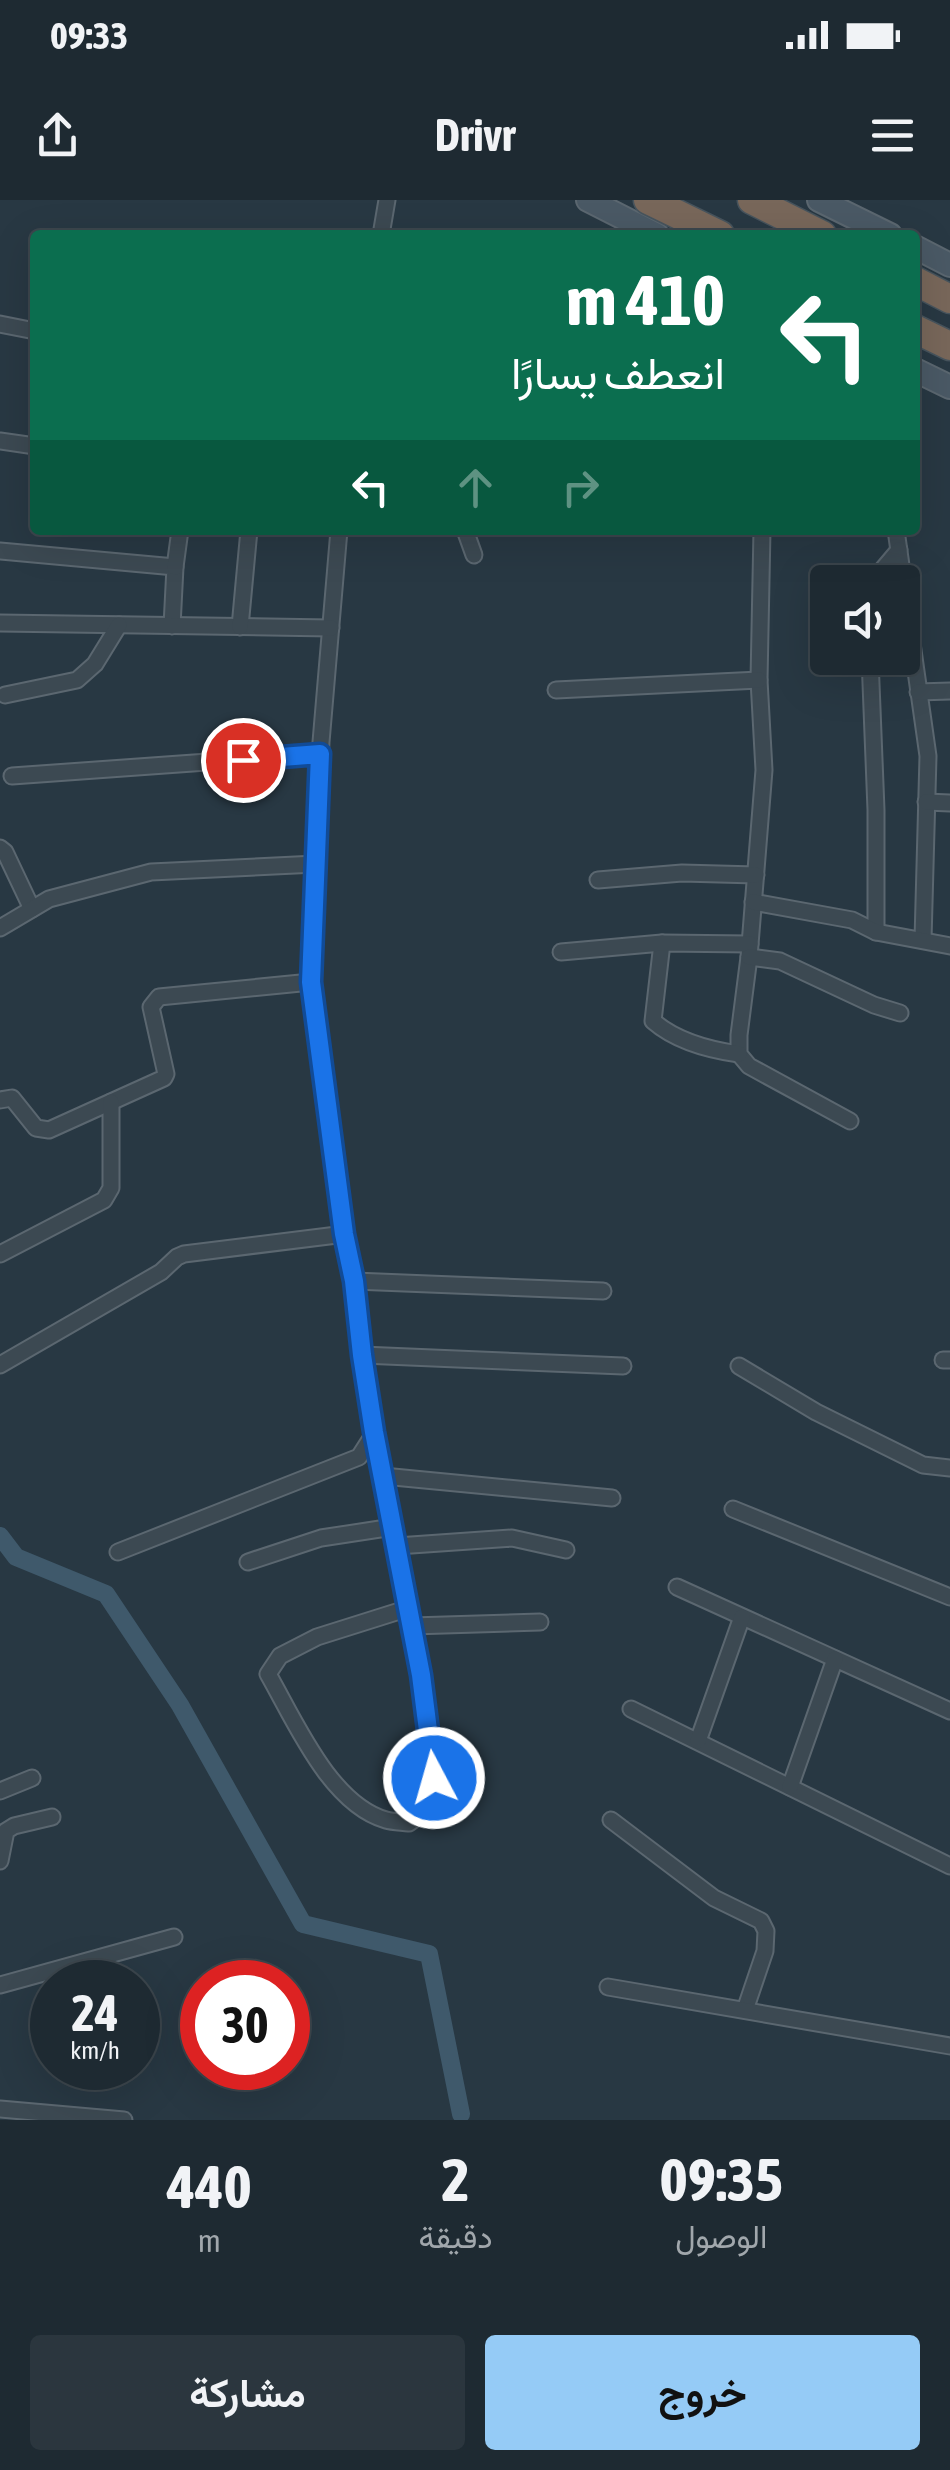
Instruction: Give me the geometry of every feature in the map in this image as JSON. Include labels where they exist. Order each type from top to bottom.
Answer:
[{"type":"highway","points":[[648,200],[710,230]]},
{"type":"highway","points":[[752,200],[812,230]]},
{"type":"highway","points":[[920,283],[950,298]]},
{"type":"highway","points":[[920,331],[950,346]]},
{"type":"main road","points":[[588,200],[647,230]]},
{"type":"main road","points":[[819,200],[880,230]]},
{"type":"main road","points":[[920,250],[950,265]]},
{"type":"main road","points":[[920,373],[950,388]]},
{"type":"street","points":[[381,230],[386,200]]},
{"type":"street","points":[[0,324],[30,330]]},
{"type":"street","points":[[0,441],[30,445]]},
{"type":"street","points":[[172,626],[179,535]]},
{"type":"street","points":[[240,626],[249,535]]},
{"type":"street","points":[[339,535],[320,754],[311,982],[362,1355],[409,1608],[434,1778],[426,1809],[409,1824],[384,1820],[360,1807],[325,1774],[268,1674],[280,1656],[317,1636],[409,1608]]},
{"type":"street","points":[[467,535],[474,555]]},
{"type":"street","points":[[762,535],[758,680],[764,759],[739,1054],[749,1066],[850,1122]]},
{"type":"street","points":[[897,535],[928,756],[923,940]]},
{"type":"street","points":[[886,565],[899,550]]},
{"type":"street","points":[[0,551],[175,567]]},
{"type":"street","points":[[0,623],[331,628]]},
{"type":"street","points":[[6,695],[77,680],[95,664],[118,625]]},
{"type":"street","points":[[871,675],[876,932]]},
{"type":"street","points":[[556,690],[758,680]]},
{"type":"street","points":[[918,692],[950,692]]},
{"type":"street","points":[[12,776],[320,754]]},
{"type":"street","points":[[926,802],[950,803]]},
{"type":"street","points":[[0,848],[32,909]]},
{"type":"street","points":[[0,928],[49,899],[150,872],[316,864]]},
{"type":"street","points":[[598,880],[682,874],[756,875]]},
{"type":"street","points":[[753,902],[852,920],[876,932],[950,946]]},
{"type":"street","points":[[662,944],[653,1021],[662,1029],[710,1050],[739,1054]]},
{"type":"street","points":[[561,952],[662,944],[750,950],[900,1013]]},
{"type":"street","points":[[0,1100],[12,1098],[36,1128],[49,1130],[166,1074],[151,1008],[159,997],[311,982]]},
{"type":"street","points":[[0,1254],[104,1200],[112,1188],[111,1102]]},
{"type":"street","points":[[0,1365],[161,1272],[184,1254],[344,1234]]},
{"type":"street","points":[[354,1281],[603,1291]]},
{"type":"street","points":[[362,1355],[623,1366]]},
{"type":"street","points":[[739,1366],[816,1412],[923,1465],[950,1468]]},
{"type":"street","points":[[118,1552],[358,1457],[374,1432]]},
{"type":"street","points":[[383,1476],[612,1498]]},
{"type":"street","points":[[733,1509],[950,1597]]},
{"type":"street","points":[[248,1562],[321,1538],[393,1527]]},
{"type":"street","points":[[396,1546],[512,1538],[566,1550]]},
{"type":"street","points":[[677,1587],[950,1711]]},
{"type":"street","points":[[698,1742],[742,1617]]},
{"type":"street","points":[[412,1626],[540,1622]]},
{"type":"street","points":[[790,1787],[835,1659]]},
{"type":"street","points":[[631,1709],[950,1866]]},
{"type":"street","points":[[0,1791],[32,1778]]},
{"type":"street","points":[[0,1861],[6,1831],[52,1817]]},
{"type":"street","points":[[611,1820],[714,1898],[761,1921],[766,1931],[766,1950],[745,2010]]},
{"type":"street","points":[[0,1985],[174,1938]]},
{"type":"street","points":[[608,1986],[950,2046]]},
{"type":"street","points":[[0,2109],[124,2120]]},
{"type":"waterway","points":[[0,1536],[16,1557],[106,1594],[180,1705],[303,1924],[429,1954],[461,2114]]},
{"type":"route","points":[[243,760],[320,754],[311,982],[362,1355],[421,1675],[434,1778]]}]
